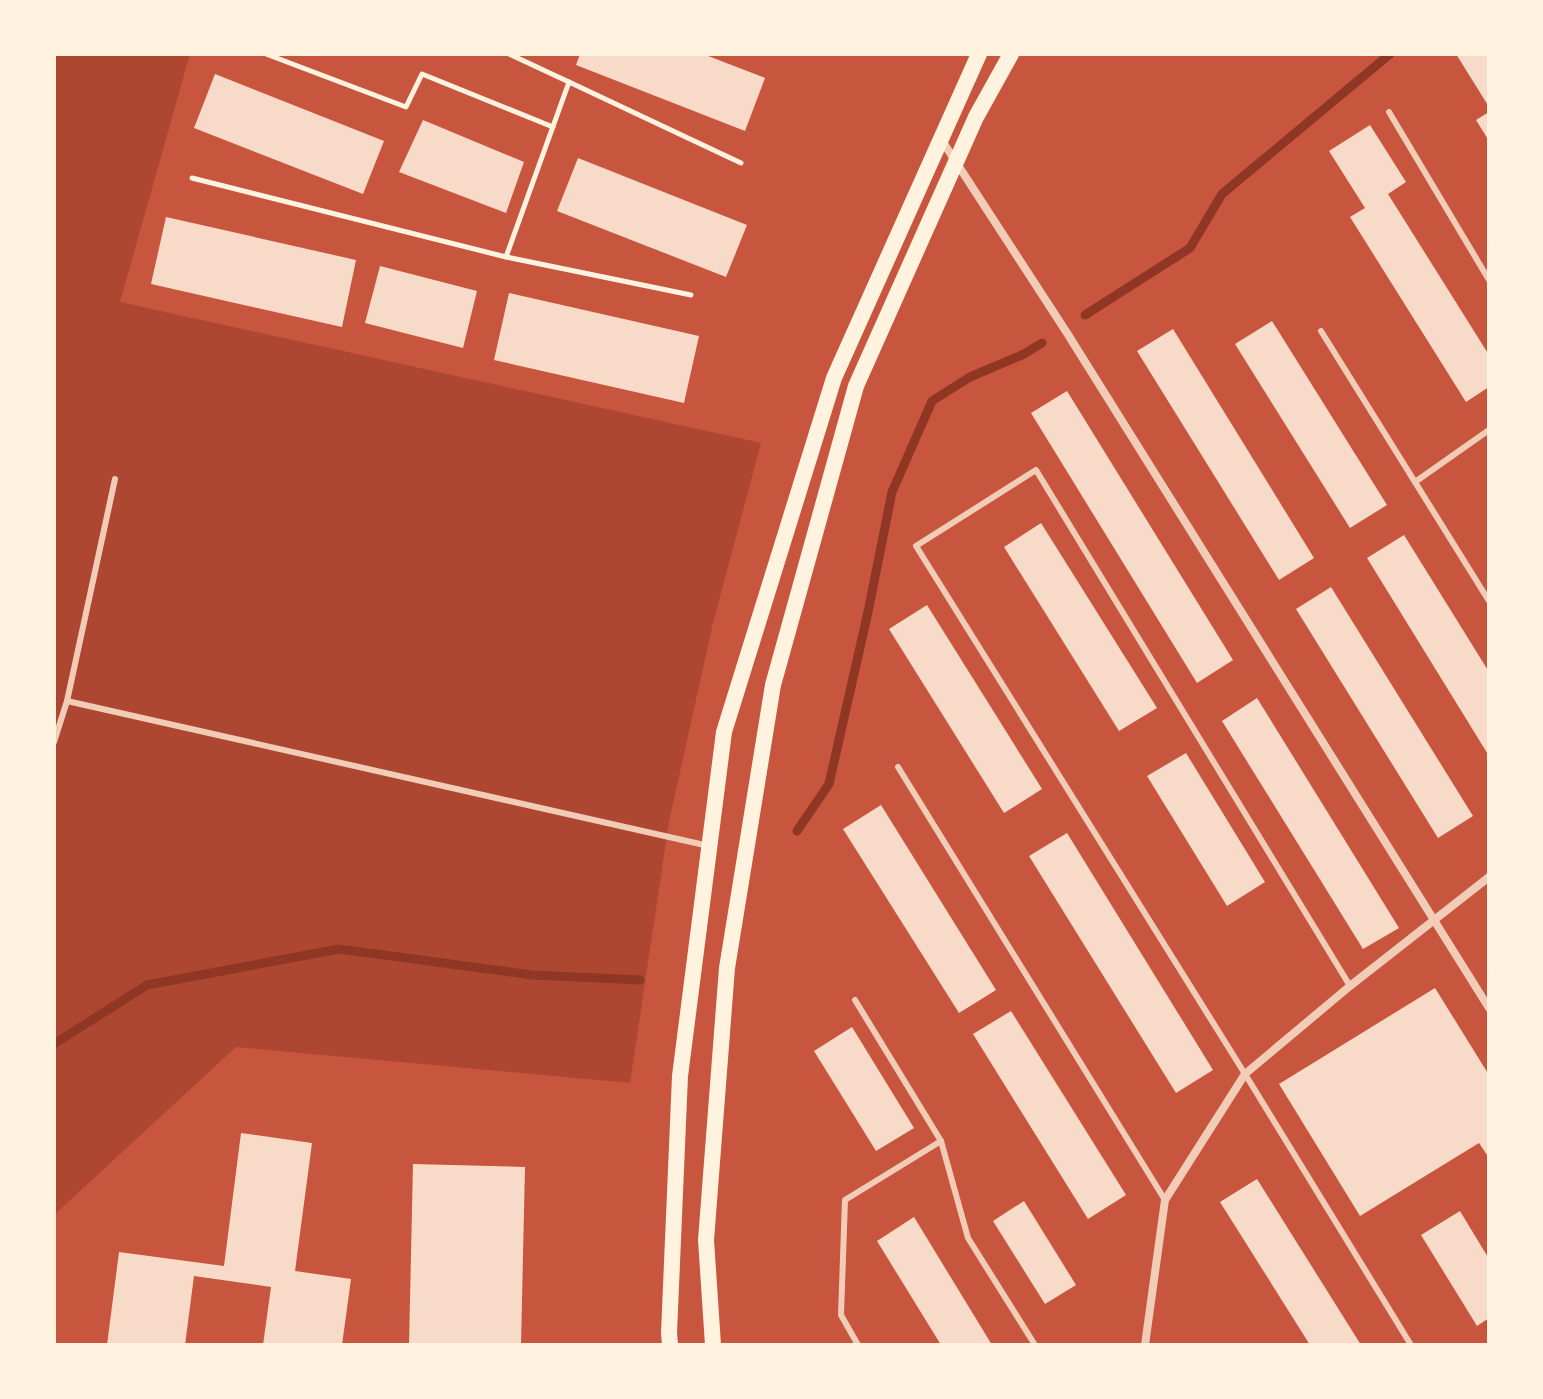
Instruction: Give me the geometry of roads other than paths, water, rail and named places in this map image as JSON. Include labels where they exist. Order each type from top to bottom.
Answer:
[{"type":"main road","points":[[670,1345],[680,1076],[724,732],[834,378],[979,54]]},
{"type":"main road","points":[[713,1345],[706,1240],[727,968],[773,685],[856,386],[976,117],[1011,54]]},
{"type":"street","points":[[941,139],[1067,333],[1489,1008]]},
{"type":"street","points":[[1145,1345],[1165,1200],[1245,1074],[1350,986],[1489,877]]},
{"type":"lane","points":[[1389,112],[1489,280]]},
{"type":"lane","points":[[1321,331],[1489,601]]},
{"type":"lane","points":[[1415,482],[1489,430]]},
{"type":"lane","points":[[1350,986],[1036,470],[916,546],[1411,1345]]},
{"type":"lane","points":[[54,742],[67,701],[115,479]]},
{"type":"lane","points":[[67,701],[709,846]]},
{"type":"lane","points":[[898,767],[1165,1200]]},
{"type":"lane","points":[[855,1000],[941,1141],[968,1238],[1035,1345]]},
{"type":"lane","points":[[858,1345],[841,1315],[845,1200],[941,1141]]},
{"type":"waterway","points":[[1085,315],[1190,248],[1222,194],[1390,54]]},
{"type":"waterway","points":[[797,831],[829,784],[892,492],[932,401],[970,377],[1042,343]]},
{"type":"waterway","points":[[54,1044],[147,985],[339,949],[532,975],[640,980]]}]
